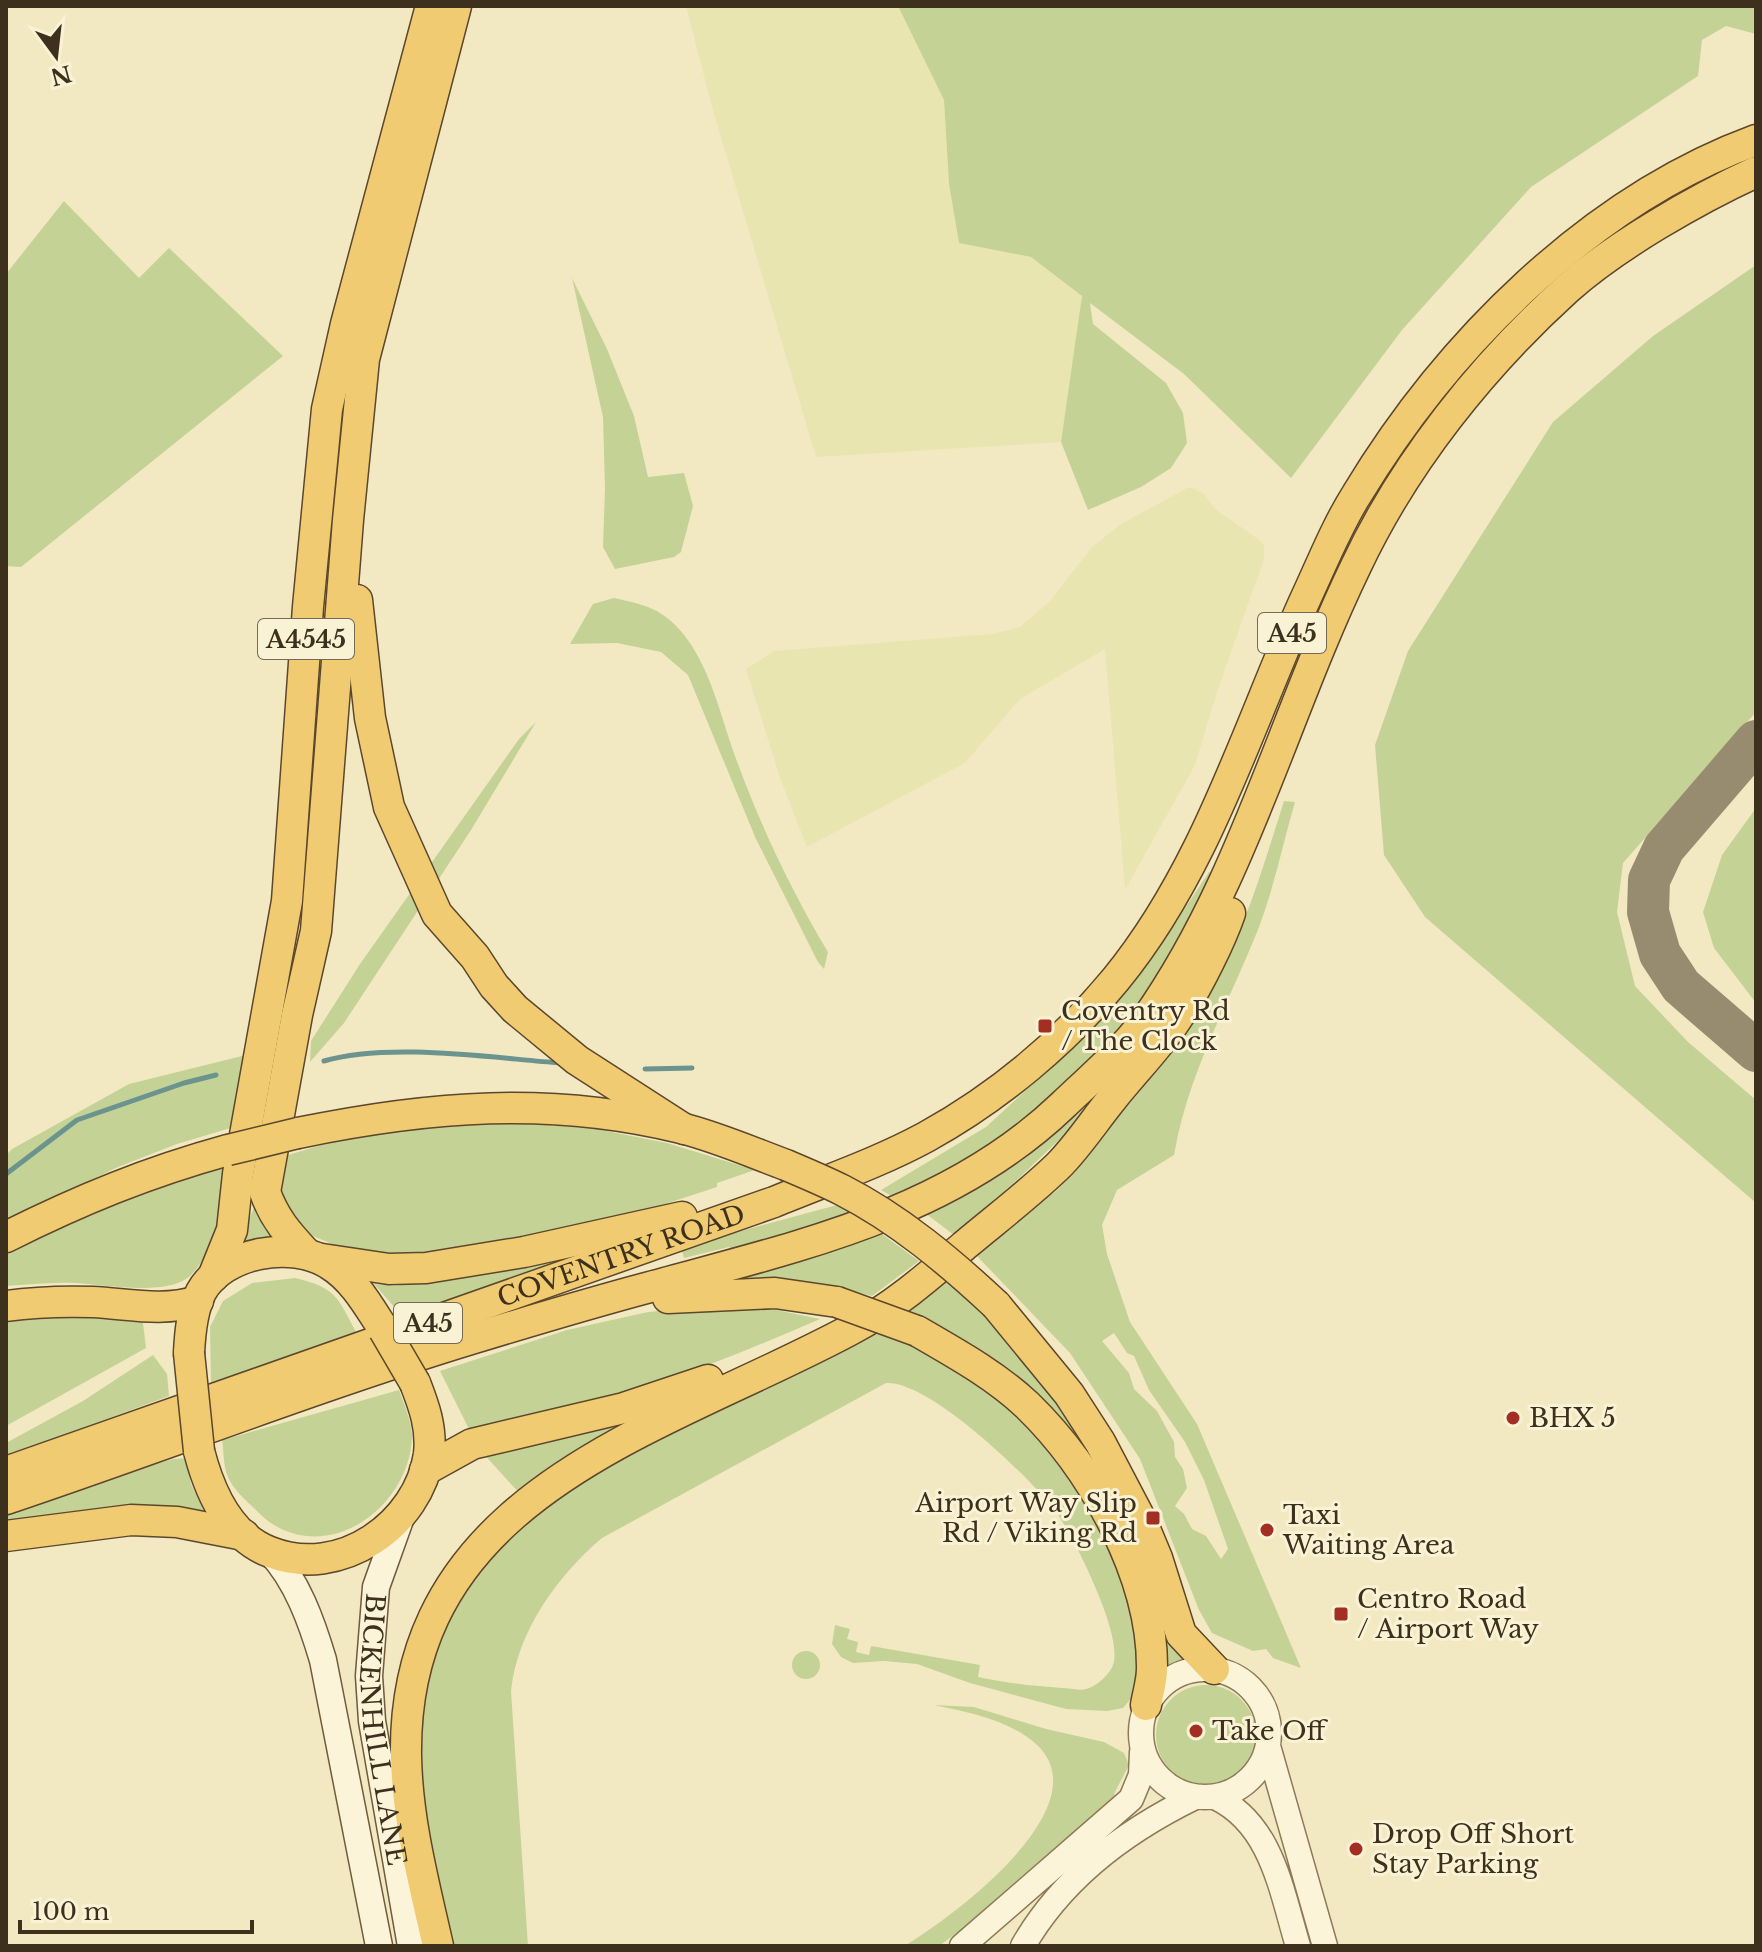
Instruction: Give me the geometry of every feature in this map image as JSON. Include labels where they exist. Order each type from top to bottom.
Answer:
[{"type":"highway","name":"A4545","points":[[206,1289],[232,1230],[238,1174],[287,901],[308,607],[327,409],[346,324],[431,6]]},
{"type":"highway","name":"A4545","points":[[314,1257],[287,1234],[273,1213],[265,1192],[297,1015],[316,931],[348,520],[364,359],[456,6]]},
{"type":"highway","name":"A45","points":[[862,1166],[926,1137],[1014,1078],[1084,1015],[1138,951],[1191,864],[1304,604],[1356,495],[1435,381],[1471,339],[1553,262],[1625,208],[1756,140]]},
{"type":"highway","name":"A45","points":[[1281,747],[1317,653],[1357,562],[1410,469],[1455,406],[1570,286],[1644,233],[1756,172]]},
{"type":"highway","name":"A4545","points":[[348,520],[370,718],[389,807],[437,914],[515,1009],[577,1060],[684,1129]]},
{"type":"highway","points":[[438,1946],[409,1800],[406,1729],[417,1661],[431,1621],[459,1572],[490,1534],[519,1508],[580,1464],[650,1426],[853,1329],[921,1283],[1054,1169],[1182,1010],[1228,920],[1270,802],[1281,747]]},
{"type":"highway","name":"COVENTRY ROAD","points":[[6,1499],[466,1341],[649,1287],[777,1254],[903,1210],[994,1160],[1059,1110],[1142,1026],[1212,910],[1281,747]]},
{"type":"highway","points":[[6,1237],[84,1198],[178,1163],[375,1117],[486,1107],[576,1110],[627,1116],[684,1129],[786,1165],[845,1191],[909,1232],[956,1268],[996,1305],[1061,1383],[1100,1442],[1142,1522],[1181,1634],[1214,1669]]},
{"type":"highway","points":[[6,1306],[93,1302],[162,1309],[206,1289],[229,1267],[261,1253],[283,1251],[389,1269],[426,1268],[510,1254],[682,1217],[862,1166]]},
{"type":"highway","name":"COVENTRY ROAD","points":[[6,1472],[760,1207],[862,1166]]},
{"type":"highway","points":[[206,1289],[189,1353],[199,1451],[213,1494],[244,1535],[270,1552],[317,1558],[343,1553],[378,1536],[401,1517],[419,1490],[430,1431],[425,1406],[415,1383],[384,1330],[352,1284],[314,1257]]},
{"type":"highway","points":[[258,1411],[385,1378],[581,1318],[671,1297],[775,1293],[837,1302],[917,1331],[969,1361],[1027,1404],[1065,1449],[1113,1526],[1134,1572],[1148,1621],[1152,1672],[1146,1705]]},
{"type":"highway","points":[[425,1470],[472,1444],[624,1408],[853,1329]]},
{"type":"highway","points":[[6,1536],[131,1520],[177,1522],[244,1535]]},
{"type":"main road","name":"BICKENHILL LANE","points":[[401,1517],[376,1587],[369,1676],[372,1721],[411,1946]]},
{"type":"main road","name":"BICKENHILL LANE","points":[[270,1552],[285,1571],[309,1618],[323,1660],[377,1943]]},
{"type":"street","points":[[962,1946],[1131,1799],[1141,1775],[1140,1729],[1146,1705],[1161,1685],[1188,1670],[1214,1669],[1235,1676],[1251,1687],[1266,1712],[1268,1746],[1325,1946]]},
{"type":"street","points":[[1023,1946],[1043,1911],[1097,1858],[1149,1821],[1205,1797],[1229,1793],[1244,1785],[1259,1768],[1268,1746]]},
{"type":"street","points":[[1142,1752],[1156,1776],[1174,1790],[1230,1804],[1264,1840],[1298,1946]]},
{"type":"shaded area","points":[[686,6],[898,6],[944,100],[949,184],[959,243],[1031,257],[1083,296],[1061,442],[816,457],[712,107]]},
{"type":"shaded area","points":[[1189,487],[1203,493],[1215,509],[1261,541],[1264,559],[1195,765],[1125,890],[1105,649],[1020,699],[965,763],[807,847],[780,778],[746,669],[774,651],[993,634],[1020,627],[1049,602],[1092,547],[1121,524]]},
{"type":"green space","points":[[898,6],[1756,6],[1756,34],[1726,26],[1702,40],[1698,76],[1531,187],[1402,330],[1291,478],[1184,374],[1090,303],[1093,324],[1166,383],[1183,413],[1187,443],[1171,468],[1141,487],[1088,510],[1061,442],[1082,296],[1031,257],[959,243],[949,184],[944,100]]},
{"type":"green space","points":[[64,201],[139,278],[169,248],[283,356],[21,567],[6,566],[6,274]]},
{"type":"green space","points":[[1756,265],[1756,712],[1623,863],[1617,912],[1635,986],[1688,1042],[1756,1100],[1756,1203],[1425,917],[1384,855],[1375,745],[1408,651],[1553,422],[1653,336]]},
{"type":"green space","points":[[572,278],[607,349],[634,416],[648,477],[684,473],[693,506],[681,552],[674,557],[615,569],[603,547],[603,417]]},
{"type":"green space","points":[[614,598],[657,611],[690,643],[707,675],[747,788],[768,836],[828,952],[824,969],[756,839],[688,675],[661,652],[617,643],[570,644],[593,604]]},
{"type":"green space","points":[[536,722],[471,830],[344,1023],[310,1062],[311,1041],[360,964],[519,739]]},
{"type":"green space","points":[[1284,801],[1295,802],[1272,887],[1261,921],[1188,1097],[1174,1155],[1117,1190],[1102,1225],[1107,1254],[1130,1322],[1197,1424],[1301,1668],[1273,1658],[1266,1649],[1253,1651],[1212,1633],[1199,1610],[1140,1459],[1070,1353],[976,1255],[1037,1201],[1055,1192],[1075,1172],[1074,1167],[1163,1062],[1195,1017],[1233,948]],"holes":[[[1114,1333],[1127,1353],[1134,1356],[1149,1390],[1185,1442],[1204,1480],[1228,1549],[1221,1559],[1206,1536],[1192,1529],[1184,1514],[1175,1506],[1187,1488],[1183,1469],[1175,1457],[1174,1442],[1157,1411],[1134,1389],[1129,1373],[1102,1341]]]},
{"type":"green space","points":[[1756,808],[1756,1003],[1714,948],[1703,912],[1722,855]]},
{"type":"green space","points":[[1209,872],[1216,874],[1159,972],[1127,1020],[1091,1062],[1023,1121],[949,1169],[897,1199],[881,1190],[986,1127],[1052,1066],[1116,1002],[1153,956]]},
{"type":"green space","points":[[246,1055],[234,1127],[177,1144],[118,1167],[6,1221],[6,1155],[12,1149],[129,1084]]},
{"type":"green space","points":[[1115,1073],[1104,1097],[954,1235],[925,1213]]},
{"type":"green space","points":[[513,1123],[591,1128],[667,1143],[755,1170],[717,1183],[717,1187],[659,1206],[559,1230],[406,1255],[342,1248],[313,1236],[287,1215],[272,1160],[344,1138],[408,1128]]},
{"type":"green space","points":[[233,1166],[208,1251],[192,1274],[182,1281],[153,1288],[65,1283],[6,1286],[6,1250],[156,1184]]},
{"type":"green space","points":[[255,1205],[276,1241],[235,1252]]},
{"type":"green space","points":[[837,1205],[856,1216],[733,1249],[729,1247],[684,1258],[681,1247]]},
{"type":"green space","points":[[879,1232],[919,1261],[872,1296],[812,1285],[709,1283]]},
{"type":"green space","points":[[599,1249],[403,1317],[374,1284],[395,1286],[447,1278]]},
{"type":"green space","points":[[945,1277],[989,1312],[1084,1431],[1189,1659],[1159,1672],[1090,1474],[910,1319],[913,1312],[900,1308]]},
{"type":"green space","points":[[295,1278],[334,1295],[356,1332],[211,1386],[210,1327],[223,1301],[252,1283]]},
{"type":"green space","points":[[724,1305],[776,1310],[820,1319],[659,1383],[549,1415],[469,1429],[440,1371],[567,1330],[648,1312]]},
{"type":"green space","points":[[82,1316],[143,1323],[146,1348],[6,1426],[6,1321]]},
{"type":"green space","points":[[867,1329],[908,1342],[991,1390],[1073,1475],[1096,1513],[1139,1622],[1140,1688],[1123,1708],[1107,1711],[1066,1709],[970,1683],[917,1664],[884,1661],[853,1663],[841,1657],[832,1644],[835,1625],[850,1629],[847,1639],[858,1642],[856,1652],[869,1655],[871,1646],[980,1665],[978,1677],[1009,1683],[1084,1690],[1102,1680],[1113,1665],[1114,1651],[1105,1611],[1085,1564],[1057,1513],[1003,1456],[952,1414],[905,1386],[886,1383],[602,1538],[555,1588],[521,1648],[511,1691],[528,1946],[442,1946],[425,1861],[415,1699],[459,1586],[553,1494]]},
{"type":"green space","points":[[153,1355],[167,1374],[169,1396],[6,1456],[6,1443],[83,1401]]},
{"type":"green space","points":[[399,1390],[412,1431],[408,1461],[398,1484],[384,1504],[366,1520],[344,1531],[321,1536],[298,1535],[266,1520],[230,1481],[225,1468],[222,1440]]},
{"type":"green space","points":[[708,1392],[520,1494],[481,1451]]},
{"type":"green space","points":[[186,1458],[191,1484],[206,1514],[106,1512],[6,1522],[6,1509],[173,1459]]},
{"type":"green space","points":[[806,1651],[816,1655],[820,1665],[816,1675],[806,1679],[796,1675],[792,1665],[796,1655]]},
{"type":"green space","points":[[1206,1685],[1225,1689],[1241,1700],[1252,1716],[1256,1735],[1252,1754],[1241,1770],[1225,1781],[1206,1785],[1187,1781],[1171,1770],[1160,1754],[1156,1735],[1160,1716],[1171,1700],[1187,1689]]},
{"type":"green space","points":[[934,1705],[974,1707],[1046,1729],[1104,1742],[1124,1753],[1129,1765],[1114,1794],[1119,1799],[1060,1843],[959,1931],[939,1946],[904,1946],[954,1912],[1013,1858],[1036,1828],[1051,1798],[1052,1769],[1036,1744],[1001,1723]]},
{"type":"waterway","points":[[324,1061],[350,1055],[409,1052],[560,1063]]},
{"type":"waterway","points":[[645,1069],[692,1068]]},
{"type":"waterway","points":[[6,1174],[77,1120],[216,1075]]},
{"type":"taxiway","points":[[1756,741],[1664,848],[1649,880],[1648,912],[1660,954],[1681,986],[1756,1051]]},
{"type":"place","name":"Coventry Rd / The Clock","points":[[1045,1026]]},
{"type":"place","name":"BHX 5","points":[[1513,1418]]},
{"type":"place","name":"Airport Way Slip Rd / Viking Rd","points":[[1153,1518]]},
{"type":"place","name":"Taxi Waiting Area","points":[[1267,1530]]},
{"type":"place","name":"Centro Road / Airport Way","points":[[1341,1614]]},
{"type":"place","name":"Take Off","points":[[1196,1731]]},
{"type":"place","name":"Drop Off Short Stay Parking","points":[[1356,1849]]}]
